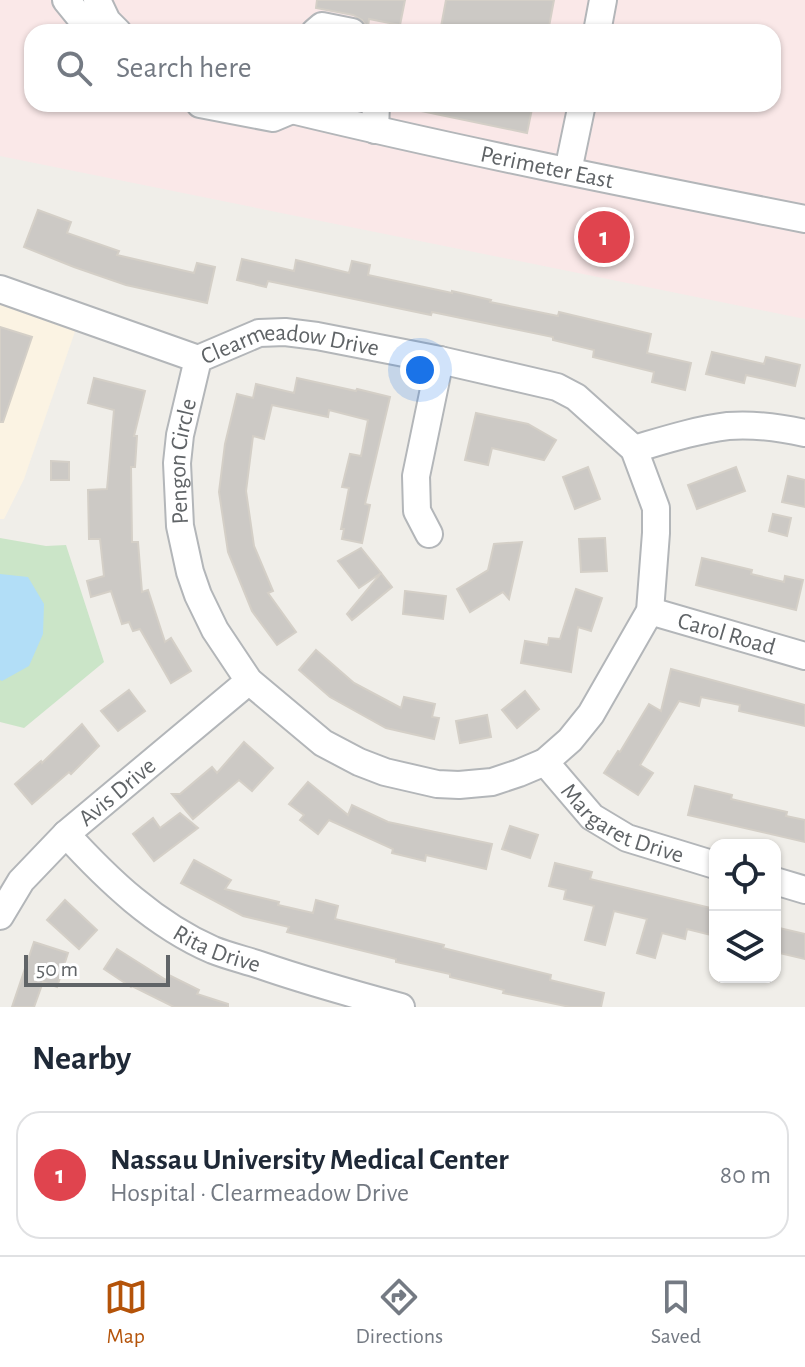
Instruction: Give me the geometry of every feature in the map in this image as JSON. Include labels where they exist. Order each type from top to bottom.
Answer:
[{"type":"street","points":[[598,24],[603,0]]},
{"type":"street","points":[[86,10],[110,24]]},
{"type":"street","name":"Perimeter East","points":[[242,112],[273,118],[282,112]]},
{"type":"street","name":"Perimeter East","points":[[336,112],[375,117],[568,171],[805,219]]},
{"type":"street","points":[[568,171],[580,112]]},
{"type":"street","name":"Clearmeadow Drive","points":[[0,289],[198,359],[259,333],[285,332],[440,360],[557,387],[576,397],[634,449]]},
{"type":"street","name":"Pengon Circle","points":[[198,359],[180,435],[177,463],[180,526],[190,572],[215,630],[249,681],[323,743],[385,772],[437,784],[492,782],[545,762],[570,740],[591,714],[650,611],[656,508],[634,449]]},
{"type":"street","points":[[429,534],[417,511],[416,476],[440,360]]},
{"type":"street","points":[[634,449],[730,426],[805,433]]},
{"type":"street","name":"Carol Road","points":[[650,611],[805,656]]},
{"type":"street","name":"Avis Drive","points":[[0,916],[21,881],[66,834],[249,681]]},
{"type":"street","name":"Margaret Drive","points":[[545,762],[592,817],[627,838],[709,863]]},
{"type":"street","name":"Rita Drive","points":[[66,834],[134,901],[213,950],[401,1007]]},
{"type":"street","points":[[781,883],[805,890]]},
{"type":"shaded area","points":[[0,0],[805,0],[805,319],[0,156]]},
{"type":"shaded area","points":[[0,289],[80,317],[24,479],[4,519],[0,519]]},
{"type":"green space","points":[[0,538],[46,546],[66,545],[104,662],[24,728],[0,722]]},
{"type":"water","points":[[0,574],[28,577],[44,604],[43,634],[29,666],[2,681],[0,680]]},
{"type":"building","points":[[317,0],[405,0],[400,24],[369,19],[368,24],[365,24],[353,15],[316,8]]},
{"type":"building","points":[[446,0],[554,0],[550,24],[442,24]]},
{"type":"building","points":[[426,112],[531,112],[527,133]]},
{"type":"building","points":[[38,210],[71,222],[67,233],[119,251],[117,255],[194,273],[197,263],[215,267],[207,303],[126,285],[24,247]]},
{"type":"building","points":[[242,259],[294,271],[296,260],[349,273],[352,261],[370,265],[368,275],[558,316],[559,312],[651,334],[647,353],[691,363],[685,390],[652,382],[654,372],[593,357],[594,350],[553,340],[553,337],[268,281],[266,287],[237,280]]},
{"type":"building","points":[[0,327],[32,337],[3,422],[0,422]]},
{"type":"building","points":[[712,352],[764,364],[766,357],[800,365],[795,386],[746,375],[744,383],[706,374]]},
{"type":"building","points":[[94,378],[145,391],[134,436],[137,436],[135,467],[131,467],[132,542],[138,542],[142,592],[148,590],[165,642],[171,638],[191,671],[171,683],[140,629],[133,631],[129,622],[122,624],[111,591],[91,597],[87,581],[104,576],[100,539],[89,539],[88,490],[107,489],[114,410],[88,403]]},
{"type":"building","points":[[297,378],[390,397],[365,504],[370,505],[362,543],[342,539],[349,488],[342,487],[350,454],[361,456],[368,420],[329,410],[328,417],[272,405],[264,439],[253,436],[246,491],[254,546],[273,591],[268,593],[296,632],[277,645],[252,611],[228,552],[219,492],[225,444],[237,394],[253,398],[256,384],[294,393]]},
{"type":"building","points":[[476,413],[528,424],[556,440],[544,460],[492,448],[488,465],[465,460]]},
{"type":"building","points":[[51,461],[69,462],[69,480],[51,480]]},
{"type":"building","points":[[588,467],[600,499],[575,509],[563,477]]},
{"type":"building","points":[[736,467],[745,491],[697,509],[688,485]]},
{"type":"building","points":[[788,476],[805,480],[805,507],[782,502]]},
{"type":"building","points":[[773,514],[791,518],[787,536],[769,531]]},
{"type":"building","points":[[605,538],[607,571],[581,572],[579,539]]},
{"type":"building","points":[[522,542],[509,599],[503,592],[470,612],[457,589],[488,570],[494,544]]},
{"type":"building","points":[[361,548],[381,573],[359,588],[338,561]]},
{"type":"building","points":[[702,558],[752,570],[751,574],[784,582],[785,576],[803,580],[796,610],[696,585]]},
{"type":"building","points":[[381,573],[392,587],[352,620],[347,614]]},
{"type":"building","points":[[576,589],[602,598],[591,631],[578,627],[571,672],[521,663],[525,641],[548,645],[549,638],[560,639]]},
{"type":"building","points":[[405,591],[446,596],[443,619],[403,614]]},
{"type":"building","points":[[316,650],[354,683],[401,708],[404,697],[435,704],[432,717],[439,718],[434,739],[386,728],[330,697],[299,670]]},
{"type":"building","points":[[671,669],[805,705],[805,726],[739,711],[740,705],[701,697],[699,706],[679,701],[640,765],[653,773],[638,795],[604,773],[649,704],[661,711]]},
{"type":"building","points":[[129,690],[145,711],[118,731],[101,711]]},
{"type":"building","points":[[525,691],[539,709],[517,728],[502,710]]},
{"type":"building","points":[[487,715],[491,737],[460,743],[456,721]]},
{"type":"building","points":[[82,724],[99,746],[71,774],[69,772],[32,804],[15,784]]},
{"type":"building","points":[[244,742],[273,768],[252,791],[239,780],[193,819],[172,794],[180,794],[212,767],[217,773]]},
{"type":"building","points":[[308,782],[348,815],[352,805],[388,822],[492,844],[486,869],[426,855],[425,861],[392,853],[393,849],[329,820],[318,834],[300,820],[304,815],[289,804]]},
{"type":"building","points":[[695,786],[805,820],[805,842],[688,815]]},
{"type":"building","points":[[180,813],[198,828],[154,861],[133,834],[153,818],[160,828]]},
{"type":"building","points":[[510,826],[538,835],[530,858],[502,849]]},
{"type":"building","points":[[194,860],[231,880],[225,889],[313,913],[316,900],[338,906],[335,919],[444,945],[443,948],[551,975],[550,980],[604,993],[601,1007],[570,1007],[503,993],[504,990],[450,977],[450,974],[287,932],[289,927],[243,916],[181,883]]},
{"type":"building","points":[[555,863],[592,872],[590,879],[709,908],[709,934],[687,929],[685,939],[662,933],[655,958],[637,953],[647,919],[614,911],[605,945],[585,940],[594,906],[564,899],[566,890],[549,886]]},
{"type":"building","points":[[65,900],[97,930],[79,949],[47,920]]},
{"type":"building","points":[[781,928],[805,934],[805,959],[781,953]]},
{"type":"building","points":[[34,942],[68,953],[57,987],[43,982],[34,1007],[12,1007]]},
{"type":"building","points":[[117,949],[166,980],[169,975],[199,990],[197,994],[228,1004],[228,1007],[174,1007],[131,987],[104,969]]},
{"type":"place","name":"Nassau University Medical Center","points":[[604,237]]}]
